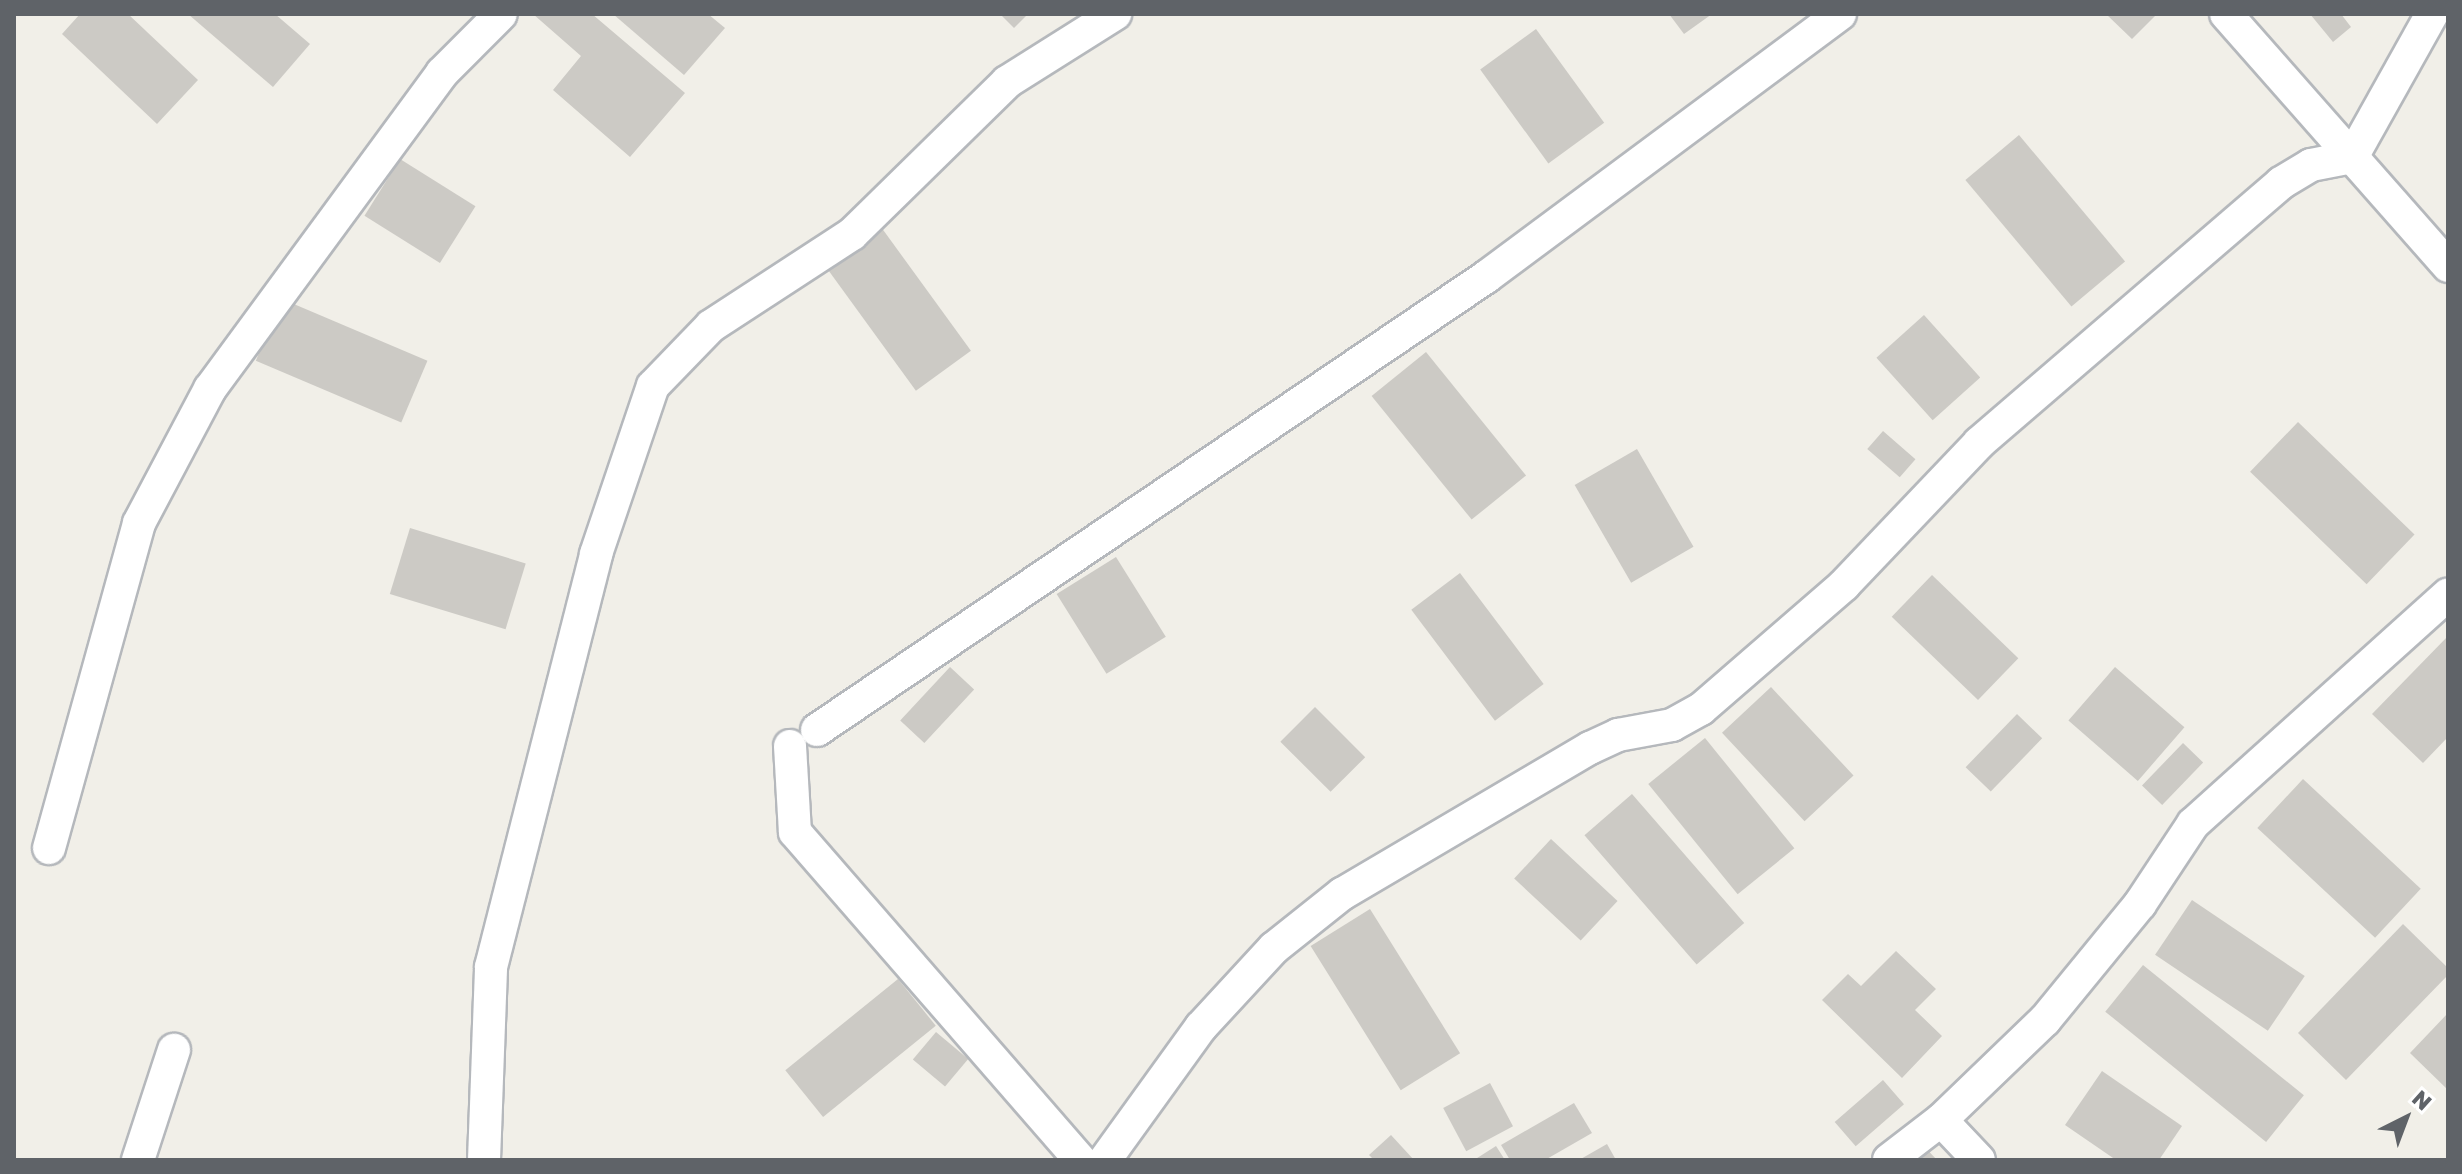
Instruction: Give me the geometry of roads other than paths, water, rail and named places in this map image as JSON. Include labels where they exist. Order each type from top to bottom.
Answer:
[{"type":"street","points":[[49,848],[139,523],[210,389],[442,73],[501,14]]},
{"type":"street","points":[[484,1160],[491,967],[596,554],[653,386],[711,326],[852,234],[1007,82],[1115,14]]},
{"type":"street","points":[[1080,1160],[795,832],[804,738],[1486,277],[1840,14]]},
{"type":"street","points":[[2226,14],[2448,266]]},
{"type":"street","points":[[1105,1160],[1201,1027],[1274,948],[1342,894],[1590,748],[1618,735],[1672,725],[1701,709],[1844,585],[1979,443],[2281,183],[2311,165],[2352,157],[2432,14]]},
{"type":"street","points":[[1889,1160],[1941,1120],[2045,1020],[2140,904],[2193,824],[2448,594]]},
{"type":"street","points":[[138,1160],[174,1050]]},
{"type":"street","points":[[1941,1120],[1979,1160]]}]
